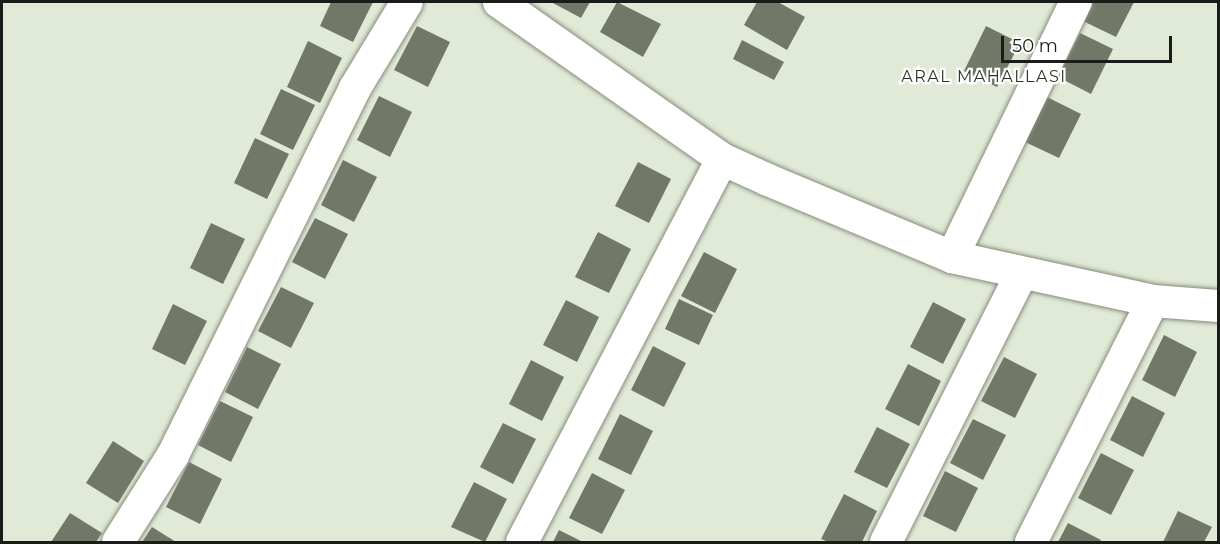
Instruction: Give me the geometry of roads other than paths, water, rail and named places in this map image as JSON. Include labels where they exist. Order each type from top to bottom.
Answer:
[{"type":"street","points":[[118,543],[173,455],[356,88],[407,2]]},
{"type":"street","points":[[499,2],[722,159],[952,257],[1153,301],[1216,300]]},
{"type":"street","points":[[952,257],[1076,2]]},
{"type":"street","points":[[522,543],[722,159]]},
{"type":"street","points":[[886,543],[1022,273]]},
{"type":"street","points":[[1031,543],[1153,301]]},
{"type":"district","name":"ARAL MAHALLASI","points":[[984,77]]}]
